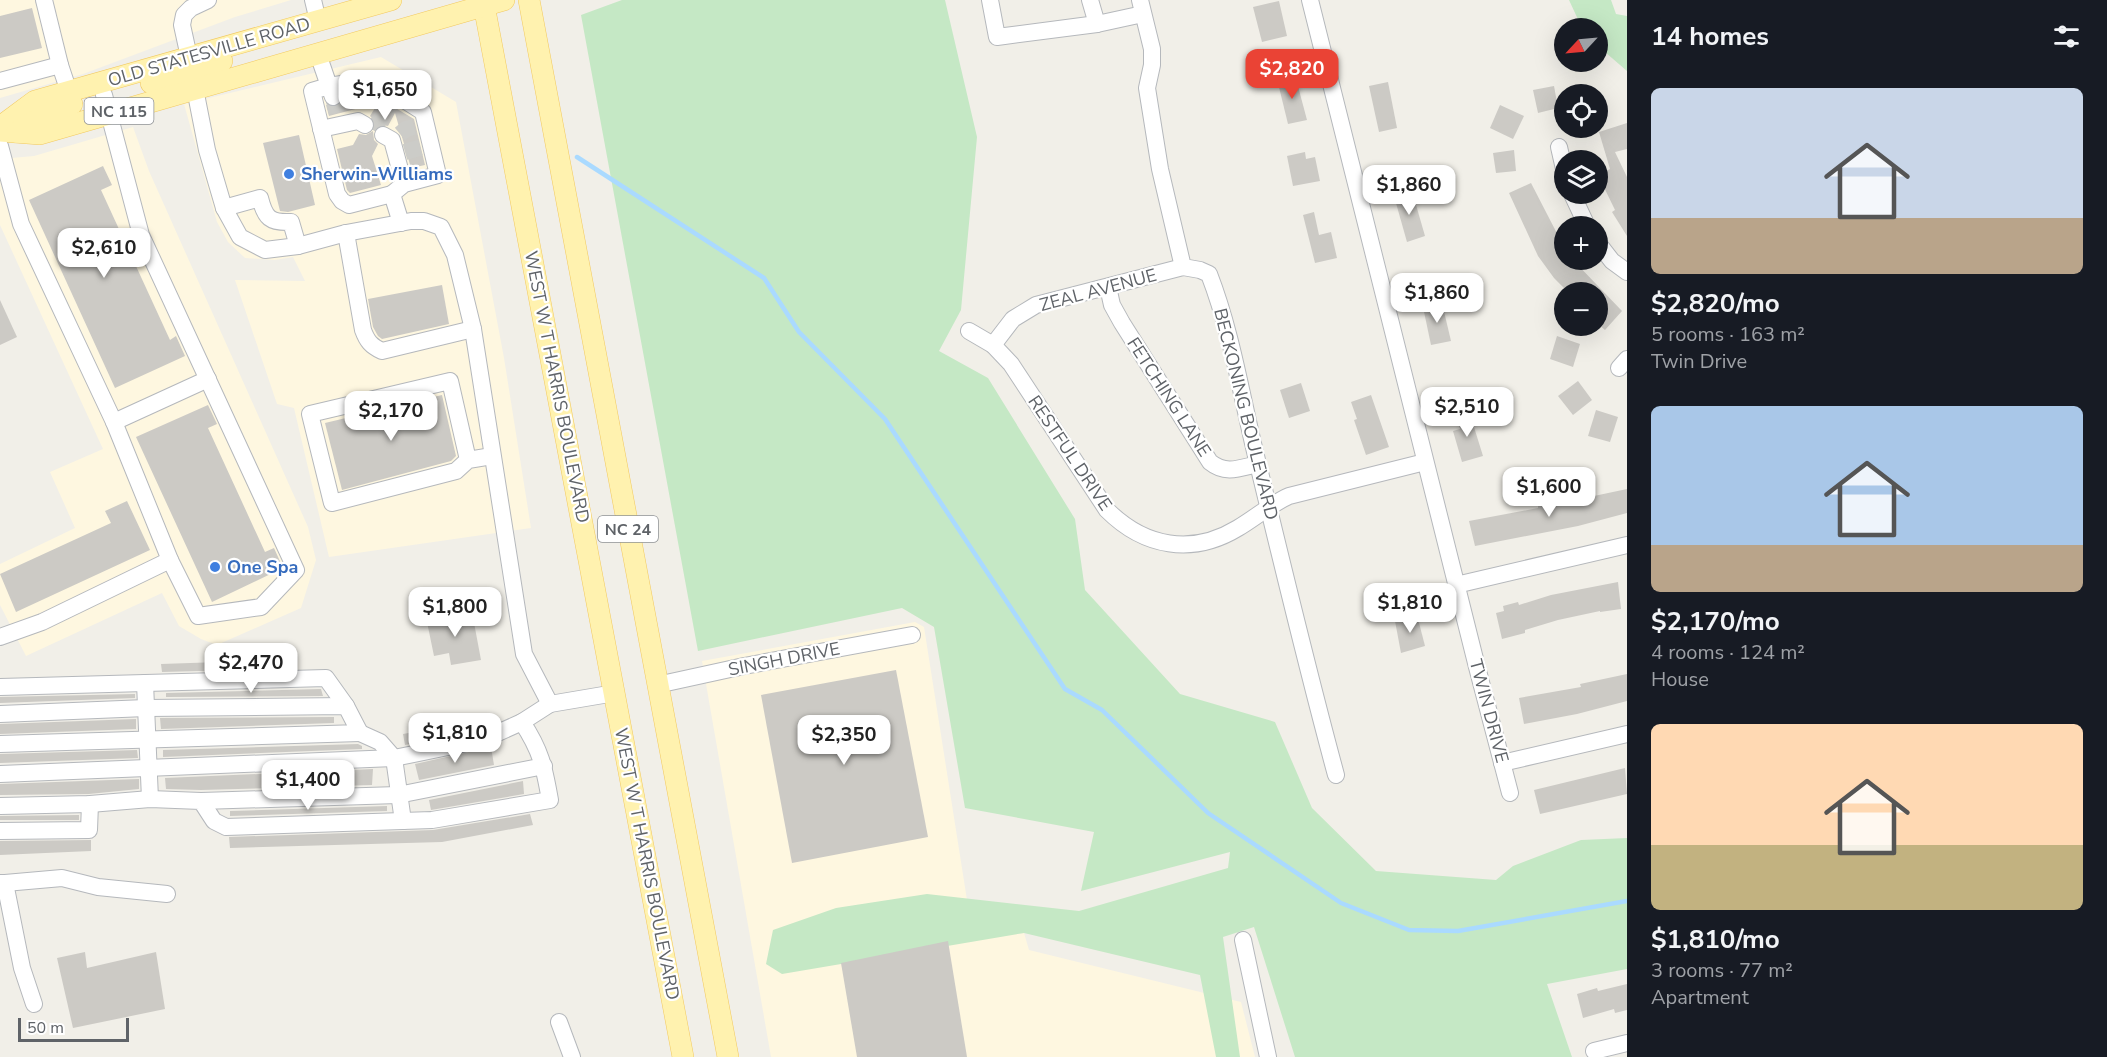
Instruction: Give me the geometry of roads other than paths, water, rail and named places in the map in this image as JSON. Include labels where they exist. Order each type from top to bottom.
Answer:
[{"type":"main road","name":"OLD STATESVILLE ROAD","points":[[191,73],[293,28],[391,0]]},
{"type":"main road","name":"NC 24","points":[[529,0],[728,1057]]},
{"type":"main road","name":"OLD STATESVILLE ROAD","points":[[6,130],[35,101],[69,92],[318,54],[490,2]]},
{"type":"main road","name":"WEST W T HARRIS BOULEVARD","points":[[490,2],[683,1057]]},
{"type":"main road","points":[[6,130],[63,106],[106,105],[191,73]]},
{"type":"main road","points":[[671,992],[691,1057]]},
{"type":"street","points":[[44,0],[69,92]]},
{"type":"street","points":[[313,0],[318,21]]},
{"type":"street","points":[[990,0],[997,37],[1097,24],[1142,7],[1152,49],[1152,65],[1147,88],[1160,169],[1183,267]]},
{"type":"street","points":[[1089,0],[1097,24]]},
{"type":"street","name":"TWIN DRIVE","points":[[1310,0],[1510,793]]},
{"type":"street","points":[[203,1],[184,15],[182,25],[207,150],[224,208],[240,237],[265,250],[298,246],[345,233],[424,221],[441,227],[455,255],[473,329],[524,654],[550,704]]},
{"type":"street","points":[[318,54],[331,92]]},
{"type":"street","points":[[0,81],[60,65]]},
{"type":"street","points":[[374,81],[394,98],[423,112],[421,124],[438,175],[350,205],[342,201],[337,194],[312,92],[331,92],[374,81]]},
{"type":"street","points":[[0,147],[21,224],[114,422],[170,560],[198,616],[261,607],[296,570],[141,235],[106,105]]},
{"type":"street","points":[[321,129],[339,120],[361,118]]},
{"type":"street","points":[[395,143],[401,223]]},
{"type":"street","points":[[224,208],[260,198],[263,212],[271,219],[277,223],[291,222],[298,246]]},
{"type":"street","points":[[345,233],[363,330],[367,341],[373,347],[382,351],[473,329]]},
{"type":"street","points":[[1608,256],[1627,272]]},
{"type":"street","name":"ZEAL AVENUE","points":[[993,345],[1013,319],[1036,305],[1183,267]]},
{"type":"street","name":"BECKONING BOULEVARD","points":[[1183,267],[1209,274],[1236,359],[1258,464],[1336,775]]},
{"type":"street","name":"FETCHING LANE","points":[[1108,287],[1112,305],[1122,323],[1210,462],[1218,469],[1229,470],[1258,464]]},
{"type":"street","name":"RESTFUL DRIVE","points":[[969,331],[993,345],[1011,364],[1107,510],[1122,525],[1153,541],[1168,544],[1205,542],[1237,529],[1289,496],[1425,462]]},
{"type":"street","points":[[114,422],[208,379]]},
{"type":"street","points":[[468,460],[450,381],[310,414],[332,503],[456,471],[468,460],[492,456]]},
{"type":"street","points":[[1456,585],[1627,545]]},
{"type":"street","points":[[0,637],[42,622],[170,560]]},
{"type":"street","name":"SINGH DRIVE","points":[[657,685],[744,666],[912,635]]},
{"type":"street","points":[[0,687],[326,678],[346,706],[360,733]]},
{"type":"street","points":[[145,683],[150,799]]},
{"type":"street","points":[[0,774],[394,758],[482,740],[522,722],[550,704],[615,693]]},
{"type":"street","points":[[0,714],[146,708],[346,706]]},
{"type":"street","points":[[201,801],[214,821],[226,827],[432,820],[550,800],[544,766],[537,744],[522,722]]},
{"type":"street","points":[[0,744],[360,733],[380,742],[394,758],[403,821]]},
{"type":"street","points":[[1502,763],[1627,734]]},
{"type":"street","points":[[0,806],[90,804],[150,799],[201,801],[398,795],[544,766]]},
{"type":"street","points":[[0,831],[89,830],[90,804]]},
{"type":"street","points":[[34,1004],[22,968],[3,883],[62,878],[98,887],[167,894]]},
{"type":"street","points":[[1243,940],[1268,1057]]},
{"type":"street","points":[[558,1022],[572,1057]]},
{"type":"street","points":[[1594,1051],[1627,1043]]},
{"type":"waterway","points":[[577,157],[764,278],[799,332],[885,419],[1065,689],[1102,710],[1208,813],[1341,903],[1409,930],[1458,931],[1627,901]]},
{"type":"tunnel","points":[[357,91],[360,108]]},
{"type":"tunnel","points":[[333,97],[337,114]]},
{"type":"tunnel","points":[[373,130],[391,102]]},
{"type":"tunnel","points":[[400,134],[406,129],[417,126]]},
{"type":"tunnel","points":[[405,152],[422,147]]},
{"type":"place","name":"Sherwin-Williams","points":[[289,174]]},
{"type":"place","name":"One Spa","points":[[215,567]]}]
